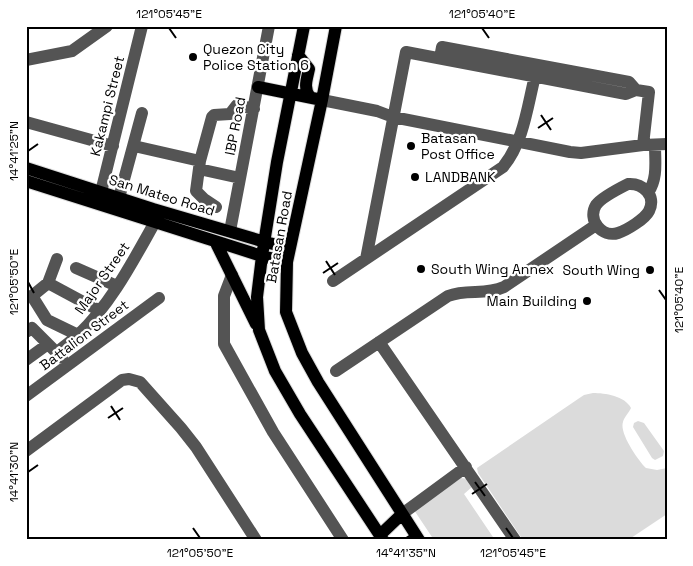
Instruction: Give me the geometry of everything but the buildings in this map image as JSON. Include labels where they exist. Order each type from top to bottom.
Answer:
[{"type":"main road","name":"Batasan Road","points":[[304,26],[290,92],[262,256],[257,297],[259,330],[274,371],[379,538]]},
{"type":"main road","name":"Batasan Road","points":[[336,26],[316,98],[287,262],[286,312],[302,353],[318,382],[419,540]]},
{"type":"main road","points":[[298,55],[309,69],[305,86],[306,92],[316,98]]},
{"type":"main road","points":[[258,87],[316,98]]},
{"type":"main road","name":"San Mateo Road","points":[[26,168],[230,232],[290,248]]},
{"type":"main road","name":"San Mateo Road","points":[[26,181],[262,256],[287,262]]},
{"type":"main road","points":[[215,241],[259,330]]},
{"type":"main road","points":[[379,538],[402,514]]},
{"type":"street","points":[[26,60],[72,51],[107,26]]},
{"type":"street","name":"Kakampi Street","points":[[102,192],[142,26]]},
{"type":"street","name":"IBP Road","points":[[230,232],[269,26]]},
{"type":"street","points":[[440,58],[442,46],[629,82],[636,90]]},
{"type":"street","points":[[366,259],[406,52],[626,94],[636,90],[649,92],[655,145],[655,176],[653,185],[648,193]]},
{"type":"street","points":[[333,281],[503,167],[518,143],[535,76]]},
{"type":"street","points":[[316,98],[393,117],[518,143],[580,153],[655,145]]},
{"type":"street","points":[[216,207],[196,191],[200,165],[212,117],[214,115],[230,114],[237,105],[254,109]]},
{"type":"street","points":[[119,198],[142,113]]},
{"type":"street","points":[[26,122],[113,146]]},
{"type":"street","points":[[134,146],[240,178]]},
{"type":"street","points":[[628,184],[640,185],[648,193],[651,204],[650,210],[645,216],[622,231],[616,233],[605,232],[596,225],[593,213],[598,202],[622,186],[628,184]]},
{"type":"street","name":"Major Street","points":[[26,360],[78,335],[100,310],[117,286],[155,222]]},
{"type":"street","points":[[336,371],[458,292],[495,291],[504,287],[596,225]]},
{"type":"street","points":[[57,259],[48,283],[32,296],[47,320],[78,335]]},
{"type":"street","points":[[76,268],[117,286]]},
{"type":"street","points":[[232,275],[224,296],[224,344],[273,432],[343,540]]},
{"type":"street","points":[[48,283],[100,310]]},
{"type":"street","name":"Battalion Street","points":[[26,396],[159,298]]},
{"type":"street","points":[[26,332],[32,328],[69,365]]},
{"type":"street","points":[[380,342],[515,540]]},
{"type":"street","points":[[26,452],[122,380],[135,379],[158,402],[196,447],[256,540]]},
{"type":"street","points":[[402,514],[466,467]]},
{"type":"shaded area","points":[[593,393],[620,398],[631,408],[624,420],[623,427],[630,446],[646,468],[657,470],[667,468],[667,514],[628,540],[523,540],[478,473],[477,468],[584,395]]},
{"type":"shaded area","points":[[638,421],[644,423],[664,451],[663,456],[655,460],[652,458],[633,427],[634,423]]},
{"type":"shaded area","points":[[461,478],[468,479],[472,487],[464,494],[495,540],[434,540],[414,510]]},
{"type":"place","name":"Quezon City Police Station 6","points":[[193,57]]},
{"type":"place","name":"Batasan Post Office","points":[[411,146]]},
{"type":"place","name":"LANDBANK","points":[[415,177]]},
{"type":"place","name":"South Wing Annex","points":[[421,269]]},
{"type":"place","name":"South Wing","points":[[650,270]]},
{"type":"place","name":"Main Building","points":[[587,301]]}]
